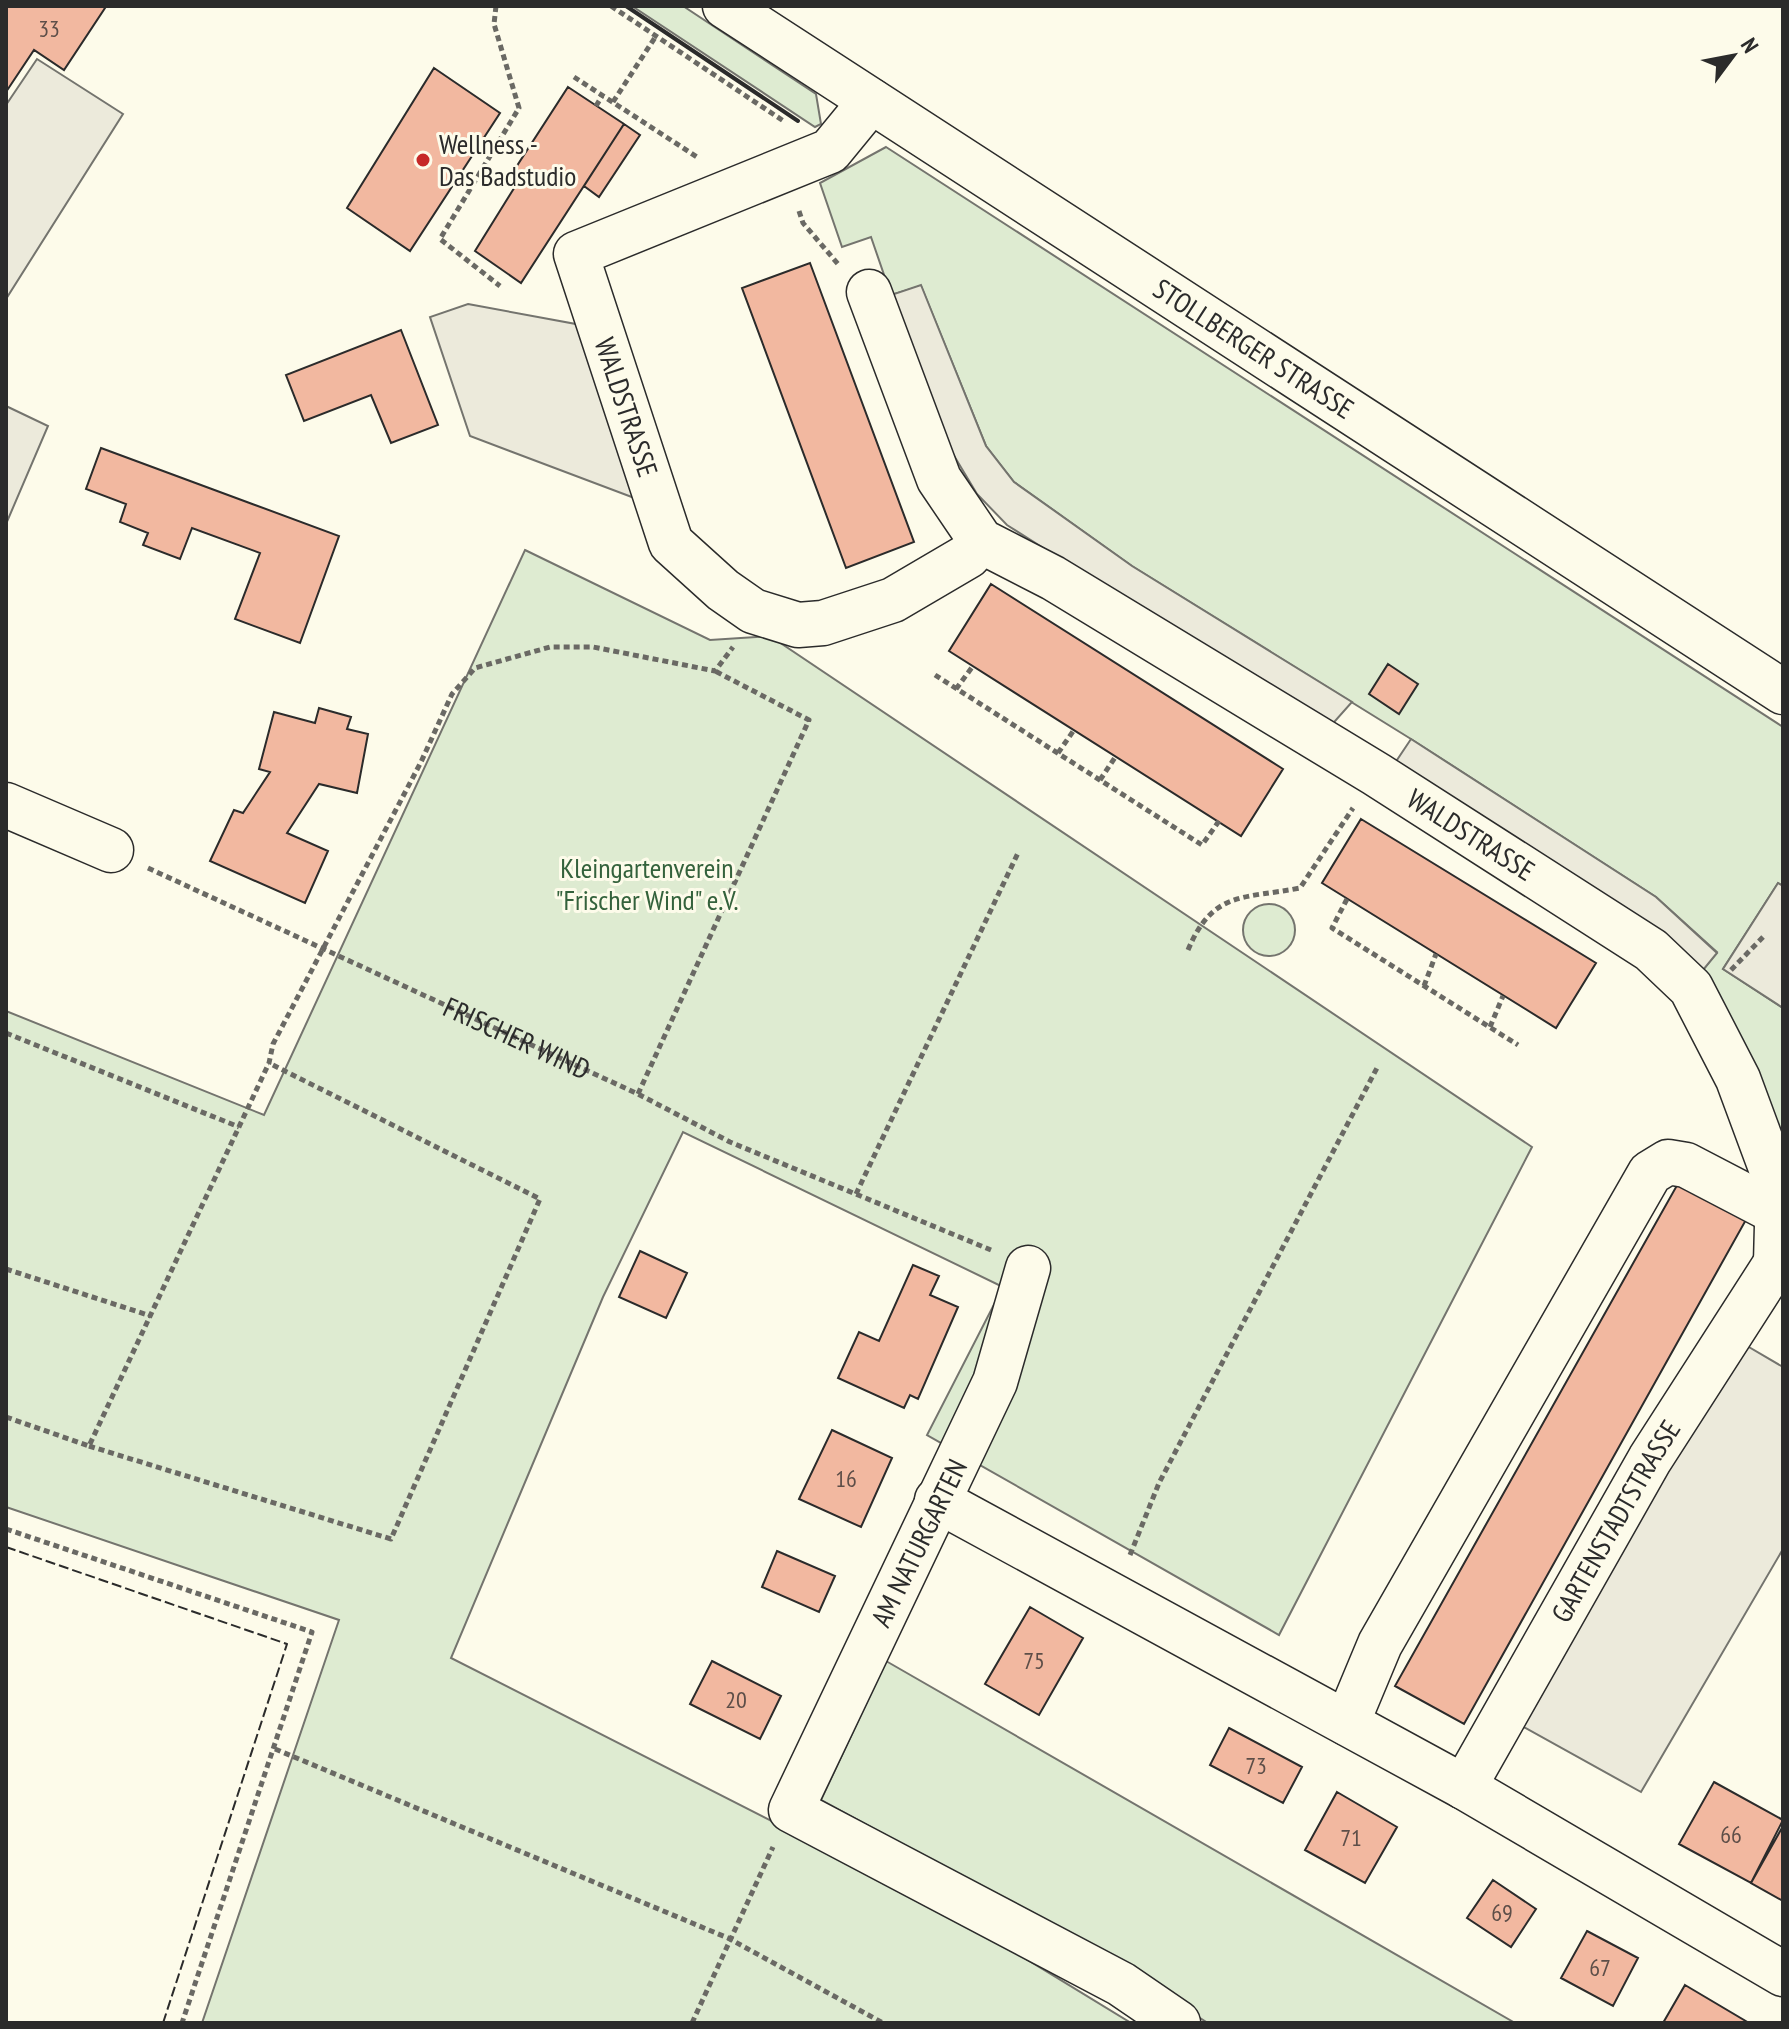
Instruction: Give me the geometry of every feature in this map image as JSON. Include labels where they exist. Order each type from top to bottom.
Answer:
[{"type":"street","name":"STOLLBERGER STRASSE","points":[[725,6],[1783,692]]},
{"type":"street","name":"WALDSTRASSE","points":[[871,101],[830,151],[576,254],[671,543],[723,590],[753,611],[798,625],[823,623],[893,600],[968,556],[981,541]]},
{"type":"street","name":"WALDSTRASSE","points":[[872,300],[939,479],[981,541],[1053,578],[1376,774],[1651,950],[1691,988],[1738,1079],[1778,1187],[1780,1265]]},
{"type":"street","points":[[6,805],[111,850]]},
{"type":"street","points":[[1347,1723],[1380,1644],[1650,1173],[1668,1162],[1686,1165],[1778,1213]]},
{"type":"street","name":"GARTENSTADTSTRASSE","points":[[1464,1787],[1650,1459],[1780,1265]]},
{"type":"street","name":"AM NATURGARTEN","points":[[791,1810],[995,1382],[1028,1268]]},
{"type":"street","points":[[937,1500],[1464,1787],[1783,1974]]},
{"type":"street","points":[[791,1810],[1121,1984],[1178,2023]]},
{"type":"path","points":[[496,6],[494,24],[519,108],[440,239],[500,286]]},
{"type":"path","points":[[611,6],[791,126],[800,162],[803,223],[872,300]]},
{"type":"path","points":[[613,102],[656,36]]},
{"type":"path","points":[[574,77],[742,185]]},
{"type":"path","points":[[596,106],[602,96]]},
{"type":"path","points":[[715,671],[753,611]]},
{"type":"path","points":[[89,1446],[269,1063],[273,1044],[415,775],[452,694],[475,668],[550,647],[579,647],[715,671],[809,720],[638,1094]]},
{"type":"path","points":[[956,689],[973,666]]},
{"type":"path","points":[[935,675],[1202,845],[1219,821]]},
{"type":"path","points":[[1058,753],[1074,730]]},
{"type":"path","points":[[1100,780],[1116,756]]},
{"type":"path","points":[[1188,950],[1197,928],[1221,903],[1300,888],[1376,774]]},
{"type":"path","name":"FRISCHER WIND","points":[[111,850],[638,1094],[743,1148],[1028,1268]]},
{"type":"path","points":[[856,1194],[1018,853]]},
{"type":"path","points":[[1347,899],[1332,928],[1518,1045]]},
{"type":"path","points":[[1726,975],[1764,936]]},
{"type":"path","points":[[1424,986],[1436,954]]},
{"type":"path","points":[[1490,1027],[1503,996]]},
{"type":"path","points":[[6,1033],[239,1127]]},
{"type":"path","points":[[6,1417],[89,1446],[391,1539],[540,1199],[269,1063]]},
{"type":"path","points":[[1113,1596],[1159,1483],[1378,1066]]},
{"type":"path","points":[[6,1269],[151,1316]]},
{"type":"path","points":[[6,1529],[312,1632],[182,2023]]},
{"type":"path","points":[[275,1749],[728,1938],[883,2023]]},
{"type":"path","points":[[692,2023],[728,1938],[791,1810]]},
{"type":"green space","points":[[632,6],[683,6],[816,94],[821,124],[815,127]]},
{"type":"green space","points":[[886,147],[1783,727],[1783,886],[1778,883],[1723,969],[1783,1008],[1783,1155],[1699,975],[1717,952],[1656,897],[1411,739],[1132,566],[1014,482],[986,446],[921,286],[891,295],[871,237],[842,247],[820,183]]},
{"type":"green space","name":"Kleingartenverein \"Frischer Wind\" e.V.","points":[[525,550],[710,640],[770,636],[1532,1147],[1279,1635],[927,1435],[1003,1287],[683,1132],[603,1297],[451,1658],[941,1907],[1131,2023],[202,2023],[339,1620],[6,1507],[6,1011],[264,1115]]},
{"type":"green space","points":[[1269,904],[1287,912],[1295,930],[1287,948],[1269,956],[1251,948],[1243,930],[1251,912]]},
{"type":"green space","points":[[886,1661],[1515,2023],[1208,2023],[1063,1932],[821,1800]]},
{"type":"shaded area","points":[[37,59],[123,114],[6,299],[6,105]]},
{"type":"shaded area","points":[[921,285],[986,446],[1014,482],[1132,566],[1352,702],[1328,729],[1007,525],[977,494],[950,449],[891,295]]},
{"type":"shaded area","points":[[468,304],[581,325],[645,502],[470,436],[430,317]]},
{"type":"shaded area","points":[[6,406],[48,426],[6,524]]},
{"type":"shaded area","points":[[1411,739],[1656,897],[1717,953],[1699,975],[1395,763]]},
{"type":"shaded area","points":[[1778,883],[1783,886],[1783,1008],[1723,969]]},
{"type":"shaded area","points":[[1742,1343],[1783,1367],[1783,1549],[1641,1792],[1520,1725]]},
{"type":"building","points":[[6,6],[105,8],[64,70],[34,50],[6,92]]},
{"type":"building","name":"Wellness - Das Badstudio","points":[[434,68],[500,113],[410,251],[347,208]]},
{"type":"building","points":[[568,87],[624,124],[521,283],[475,251],[521,177],[513,172]]},
{"type":"building","points":[[624,124],[640,135],[599,197],[584,186]]},
{"type":"building","points":[[810,263],[914,542],[846,568],[742,288]]},
{"type":"building","points":[[401,330],[438,425],[391,443],[371,395],[304,421],[286,375]]},
{"type":"building","points":[[101,448],[339,536],[300,643],[235,619],[260,553],[192,528],[180,559],[143,545],[148,533],[120,522],[126,504],[86,489]]},
{"type":"building","points":[[991,584],[1283,769],[1241,836],[949,651]]},
{"type":"building","points":[[1388,664],[1418,684],[1399,714],[1369,694]]},
{"type":"building","points":[[319,708],[351,717],[347,729],[368,734],[357,793],[319,784],[287,833],[328,851],[305,903],[210,861],[234,810],[243,813],[270,772],[259,769],[274,712],[315,723]]},
{"type":"building","points":[[1361,819],[1596,963],[1556,1028],[1322,883]]},
{"type":"building","points":[[1680,1180],[1747,1218],[1464,1724],[1395,1686]]},
{"type":"building","points":[[640,1251],[687,1273],[666,1318],[619,1297]]},
{"type":"building","points":[[913,1265],[939,1276],[930,1295],[958,1307],[918,1399],[910,1395],[904,1408],[838,1378],[859,1332],[879,1341]]},
{"type":"building","points":[[832,1430],[892,1458],[861,1527],[799,1499]]},
{"type":"building","points":[[777,1551],[835,1576],[819,1612],[762,1587]]},
{"type":"building","points":[[1030,1607],[1083,1638],[1039,1715],[985,1684]]},
{"type":"building","points":[[712,1661],[781,1696],[760,1739],[690,1704]]},
{"type":"building","points":[[1229,1728],[1302,1767],[1283,1803],[1210,1765]]},
{"type":"building","points":[[1714,1782],[1783,1820],[1751,1883],[1679,1844]]},
{"type":"building","points":[[1337,1792],[1397,1827],[1365,1883],[1305,1850]]},
{"type":"building","points":[[1783,1826],[1783,1901],[1751,1883]]},
{"type":"building","points":[[1493,1880],[1536,1909],[1511,1947],[1467,1918]]},
{"type":"building","points":[[1587,1931],[1638,1958],[1613,2006],[1561,1978]]},
{"type":"building","points":[[1685,1985],[1749,2023],[1663,2023]]},
{"type":"fence","points":[[6,1547],[287,1644],[163,2023]]},
{"type":"wall","points":[[626,6],[798,121]]},
{"type":"place","name":"Wellness - Das Badstudio","points":[[423,160]]}]
